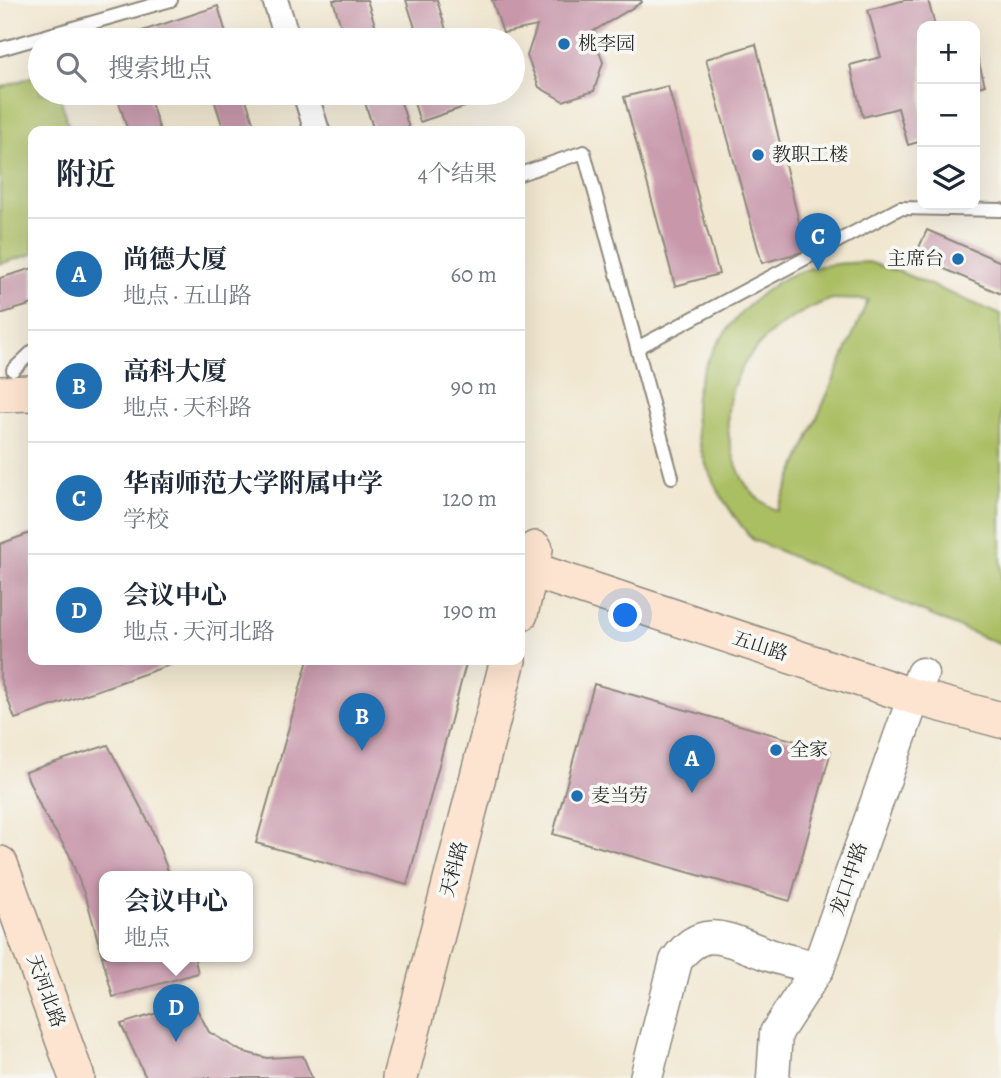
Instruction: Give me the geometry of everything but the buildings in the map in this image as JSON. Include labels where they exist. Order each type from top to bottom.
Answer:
[{"type":"main road","name":"五山路","points":[[527,556],[917,685],[1001,720]]},
{"type":"main road","name":"天科路","points":[[400,1078],[507,665]]},
{"type":"main road","name":"五山路","points":[[917,685],[1001,695]]},
{"type":"main road","name":"天河北路","points":[[0,864],[77,1078]]},
{"type":"street","points":[[275,0],[284,28]]},
{"type":"street","points":[[308,105],[315,126]]},
{"type":"street","name":"龙口中路","points":[[773,1078],[776,1033],[818,968],[917,685]]},
{"type":"street","points":[[646,1078],[676,961],[687,945],[703,937],[730,939],[766,954],[818,968]]},
{"type":"lane","points":[[73,28],[171,0]]},
{"type":"lane","points":[[0,49],[28,41]]},
{"type":"lane","points":[[525,172],[583,152],[672,477]]},
{"type":"lane","points":[[637,348],[900,208],[1001,210]]},
{"type":"green space","points":[[28,78],[28,105],[62,105],[69,126],[28,126],[28,256],[0,264],[0,88]]},
{"type":"green space","points":[[868,262],[900,272],[1001,315],[1001,645],[753,540],[721,496],[700,447],[695,411],[702,375],[720,339],[746,308],[775,284],[797,273],[832,264]],"holes":[[[832,299],[868,300],[777,511],[748,488],[733,454],[728,427],[729,401],[737,378],[749,357],[766,339],[808,309]]]},
{"type":"place","name":"桃李园","points":[[564,44]]},
{"type":"place","name":"教职工楼","points":[[758,155]]},
{"type":"place","name":"主席台","points":[[958,259]]},
{"type":"place","name":"华南师范大学附属中学","points":[[818,271]]},
{"type":"place","name":"全家","points":[[776,750]]},
{"type":"place","name":"高科大厦","points":[[362,751]]},
{"type":"place","name":"尚德大厦","points":[[692,793]]},
{"type":"place","name":"麦当劳","points":[[577,796]]},
{"type":"place","name":"会议中心","points":[[176,1042]]}]
